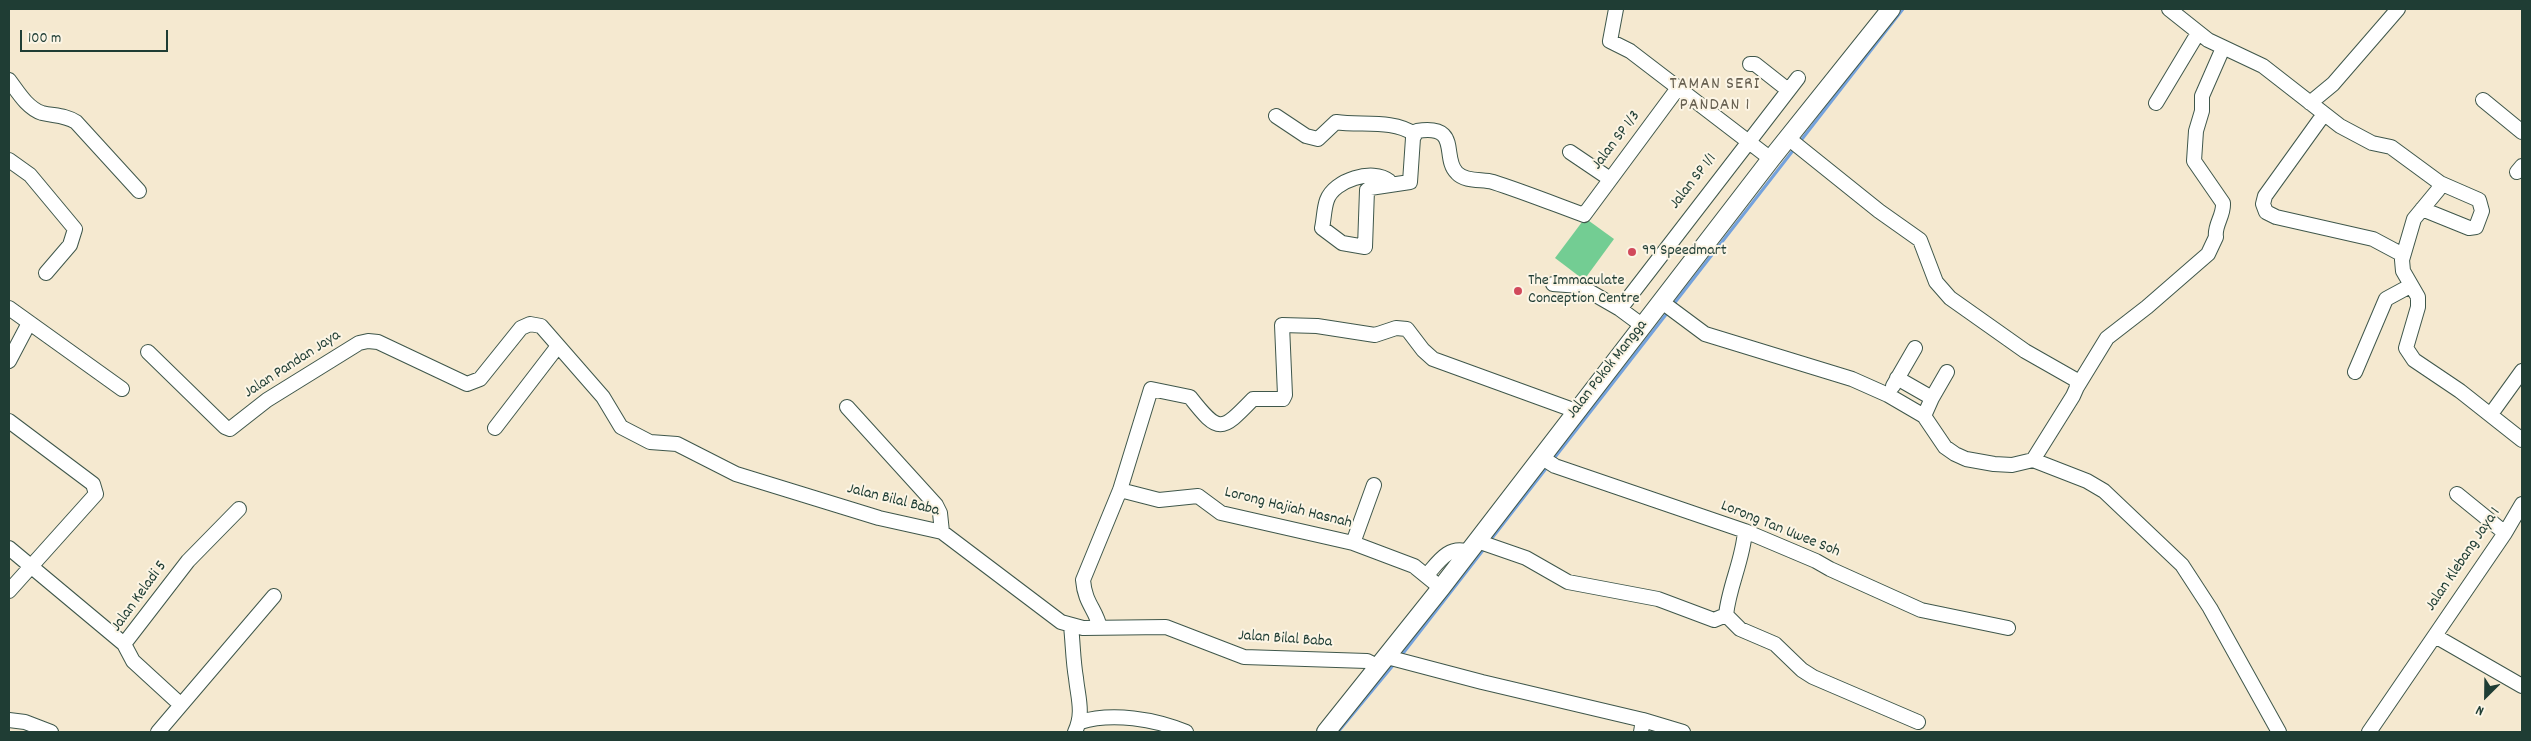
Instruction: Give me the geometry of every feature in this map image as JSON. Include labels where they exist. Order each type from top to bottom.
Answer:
[{"type":"main road","name":"Jalan Pokok Mangga","points":[[1326,732],[1392,661],[1441,588],[1479,546],[1547,461],[1576,411],[1642,326],[1668,306],[1771,159],[1794,142],[1891,9]]},
{"type":"street","points":[[1616,9],[1610,40],[1630,51],[1771,159]]},
{"type":"street","points":[[2169,9],[2198,33],[2223,48],[2263,66],[2340,126],[2372,143],[2391,147],[2440,183],[2479,200],[2482,211],[2476,227],[2469,228],[2422,209]]},
{"type":"street","points":[[2310,103],[2333,84],[2398,9]]},
{"type":"street","points":[[2156,103],[2198,33]]},
{"type":"street","points":[[2033,460],[2051,435],[2107,338],[2194,267],[2208,254],[2216,237],[2215,230],[2224,211],[2223,203],[2217,191],[2201,173],[2194,161],[2196,132],[2202,111],[2202,96],[2223,48]]},
{"type":"street","points":[[1750,64],[1755,64],[1788,90]]},
{"type":"street","name":"Jalan SP 1/1","points":[[1620,308],[1798,78]]},
{"type":"street","points":[[9,80],[26,102],[38,111],[63,116],[76,122],[139,191]]},
{"type":"street","name":"Jalan SP 1/3","points":[[1414,134],[1417,131],[1426,129],[1442,134],[1450,144],[1452,167],[1457,174],[1492,182],[1584,215],[1678,88]]},
{"type":"street","points":[[2483,100],[2522,132]]},
{"type":"street","points":[[2324,114],[2265,196],[2263,204],[2266,212],[2276,217],[2373,239],[2403,255]]},
{"type":"street","points":[[1276,116],[1306,136],[1318,139],[1336,122],[1350,125],[1382,125],[1406,128],[1414,134],[1410,182],[1367,190],[1365,247],[1342,243],[1322,228],[1327,199],[1346,181],[1381,176],[1389,181],[1389,185]]},
{"type":"street","points":[[1794,142],[1920,240],[1936,282],[1950,298],[2025,351],[2076,380],[2077,387]]},
{"type":"street","points":[[1570,152],[1610,179]]},
{"type":"street","points":[[9,160],[30,175],[75,229],[70,245],[46,273]]},
{"type":"street","points":[[2440,183],[2438,190],[2414,219],[2403,255],[2403,271],[2418,297],[2418,306],[2406,348],[2409,354],[2491,414],[2522,440]]},
{"type":"street","points":[[1553,284],[1580,286],[1620,308],[1642,326]]},
{"type":"street","points":[[2355,372],[2386,299],[2410,286]]},
{"type":"street","points":[[1668,306],[1705,334],[1852,379],[1888,395],[1924,416],[1945,447],[1966,459],[2012,465],[2033,460],[2087,481],[2104,491],[2182,565],[2210,608],[2279,732]]},
{"type":"street","points":[[9,308],[122,389]]},
{"type":"street","points":[[9,360],[29,323]]},
{"type":"street","name":"Jalan Bilal Baba","points":[[480,379],[521,328],[530,324],[541,326],[603,397],[621,427],[650,442],[677,444],[736,474],[878,518],[942,532],[1051,617],[1071,626],[1100,628],[1166,627],[1244,657],[1367,662],[1392,661],[1482,682],[1642,726],[1683,732]]},
{"type":"street","points":[[1100,628],[1098,620],[1084,595],[1083,580],[1120,490],[1151,389],[1190,397],[1208,420],[1217,425],[1224,425],[1232,421],[1253,399],[1283,399],[1285,395],[1282,325],[1317,326],[1375,335],[1396,328],[1407,329],[1423,350],[1433,359],[1576,411]]},
{"type":"street","name":"Jalan Pandan Jaya","points":[[148,352],[226,428],[230,429],[298,379],[359,343],[368,341],[390,347],[460,383],[467,384],[480,379]]},
{"type":"street","points":[[495,428],[558,346]]},
{"type":"street","points":[[1888,395],[1915,348]]},
{"type":"street","points":[[2491,414],[2522,371]]},
{"type":"street","points":[[1924,416],[1947,372]]},
{"type":"street","points":[[1897,378],[1932,398]]},
{"type":"street","points":[[847,407],[936,505],[940,513],[942,532]]},
{"type":"street","points":[[9,421],[93,484],[96,494],[9,591]]},
{"type":"street","name":"Lorong Tan Uwee Soh","points":[[1547,461],[1652,500],[1745,531],[1816,561],[1921,610],[2008,628]]},
{"type":"street","points":[[1353,543],[1374,485]]},
{"type":"street","name":"Lorong Hajiah Hasnah","points":[[1120,490],[1159,500],[1198,496],[1221,513],[1353,543],[1414,566],[1441,588]]},
{"type":"street","points":[[2457,494],[2505,533]]},
{"type":"street","name":"Jalan Klebang Jaya 1","points":[[2369,732],[2505,533],[2522,504]]},
{"type":"street","name":"Jalan Keladi 5","points":[[181,705],[133,661],[124,644],[188,561],[239,508]]},
{"type":"street","points":[[1726,615],[1727,604],[1744,548],[1745,531]]},
{"type":"street","points":[[1427,575],[1442,557],[1452,550],[1479,546],[1526,558],[1568,582],[1658,599],[1714,620],[1726,615]]},
{"type":"street","points":[[9,548],[124,644]]},
{"type":"street","points":[[158,732],[274,596]]},
{"type":"street","points":[[1726,615],[1740,629],[1775,644],[1802,670],[1813,677],[1918,722]]},
{"type":"street","points":[[1071,626],[1076,680],[1081,704],[1077,727]]},
{"type":"street","name":"Jalan Klebang Jaya 1","points":[[2435,636],[2522,686]]},
{"type":"street","points":[[1077,727],[1095,718],[1119,718],[1170,725],[1186,732]]},
{"type":"street","points":[[9,720],[25,722],[51,732]]},
{"type":"green space","points":[[1585,218],[1614,239],[1584,280],[1555,258]]},
{"type":"waterway","points":[[1799,143],[1903,9]]},
{"type":"waterway","points":[[1673,305],[1795,148]]},
{"type":"waterway","points":[[1552,461],[1668,312]]},
{"type":"waterway","points":[[1489,542],[1548,466]]},
{"type":"waterway","points":[[1401,656],[1484,549]]},
{"type":"waterway","points":[[1338,732],[1395,663]]},
{"type":"place","name":"99 Speedmart","points":[[1632,252]]},
{"type":"place","name":"The Immaculate Conception Centre","points":[[1518,291]]},
{"type":"district","name":"TAMAN SERI PANDAN 1","points":[[1715,96]]}]
